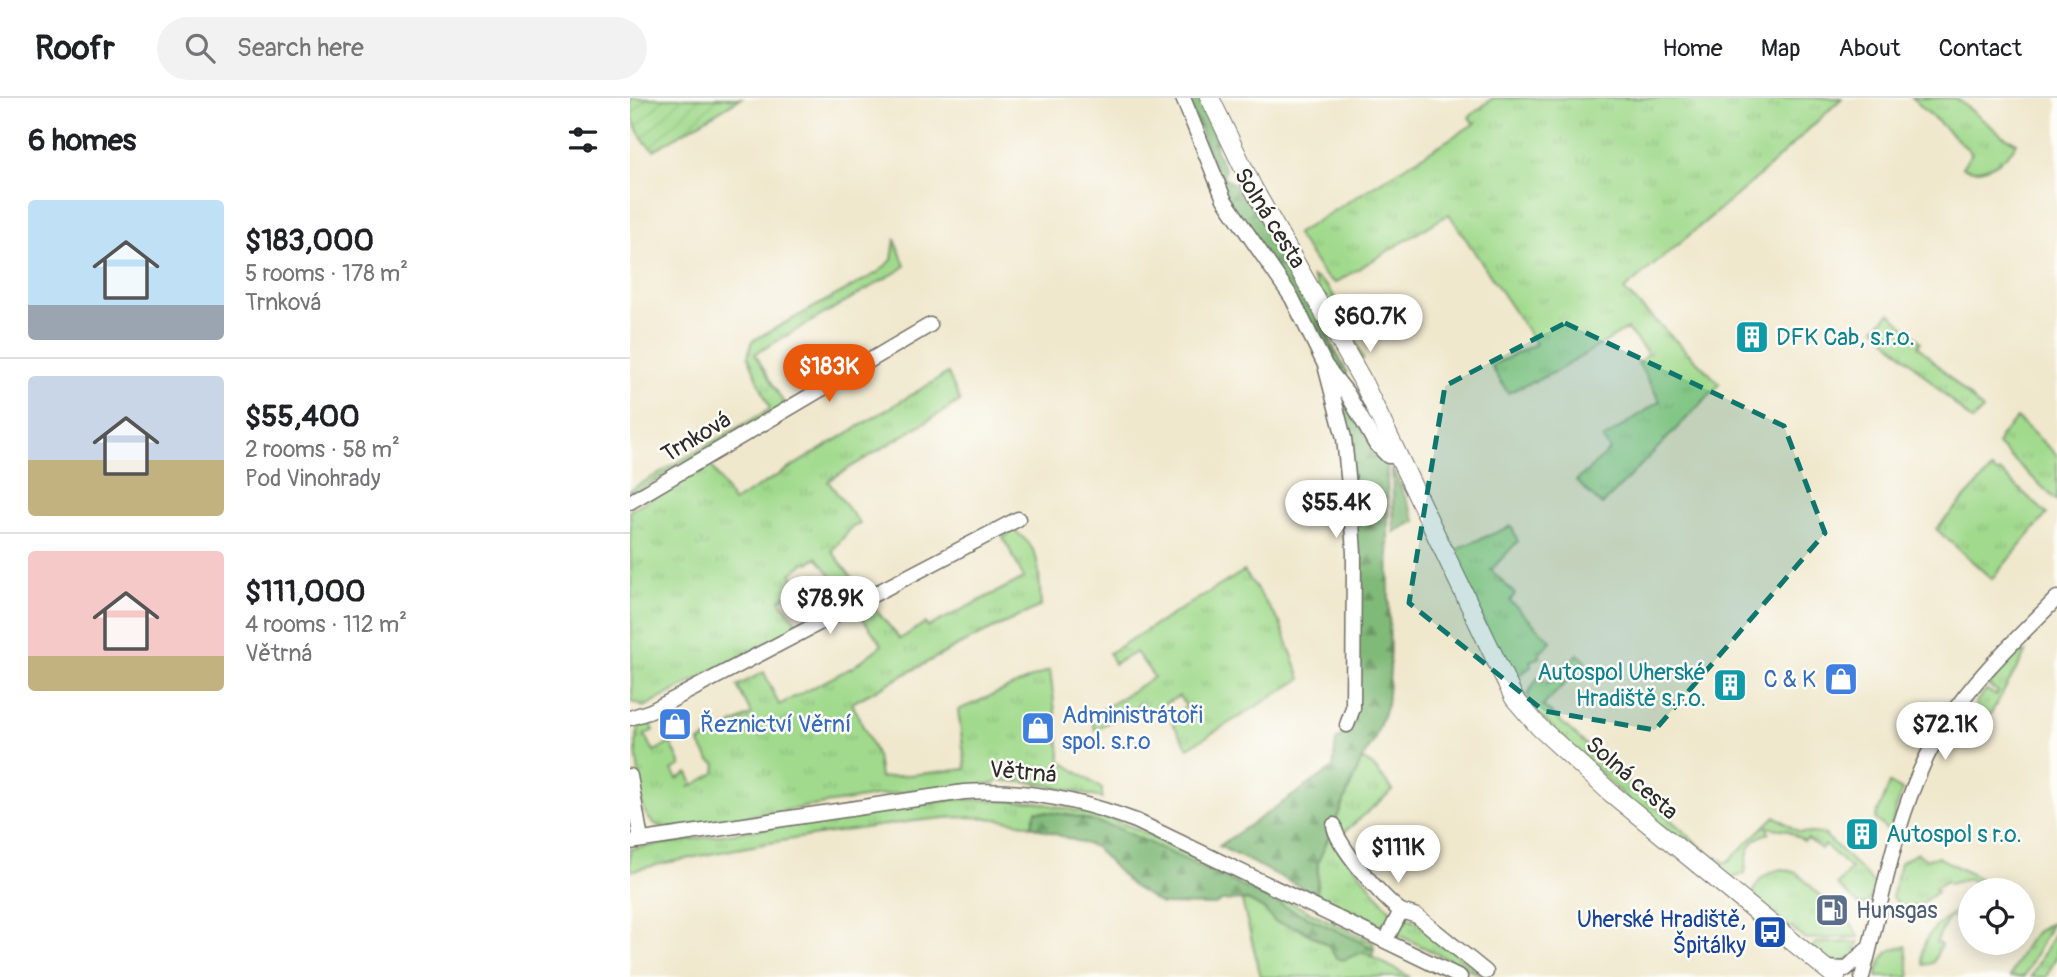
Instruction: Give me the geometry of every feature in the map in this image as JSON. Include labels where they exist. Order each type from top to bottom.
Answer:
[{"type":"street","name":"Solná cesta","points":[[1184,98],[1218,189],[1292,298],[1325,365],[1347,393],[1382,452],[1388,456],[1398,456]]},
{"type":"street","name":"Solná cesta","points":[[1210,98],[1252,188],[1332,323],[1398,456],[1500,675],[1524,712],[1570,757],[1650,827],[1830,972]]},
{"type":"street","name":"Trnková","points":[[630,502],[930,325]]},
{"type":"street","points":[[1325,365],[1344,438],[1354,553],[1353,708],[1347,725]]},
{"type":"street","points":[[630,718],[651,711],[1018,519]]},
{"type":"street","points":[[1862,977],[1888,860],[1937,738],[1986,671],[2057,598]]},
{"type":"street","points":[[630,776],[635,841]]},
{"type":"street","name":"Větrná","points":[[635,841],[964,792],[1001,790],[1046,795],[1103,808],[1136,821],[1460,977]]},
{"type":"street","points":[[1334,825],[1341,844],[1389,902],[1401,911],[1417,916],[1486,972]]},
{"type":"street","points":[[1386,940],[1401,911]]},
{"type":"street","points":[[1830,972],[1850,967],[1868,945]]},
{"type":"highlighted area","points":[[1565,323],[1784,426],[1825,533],[1655,730],[1544,711],[1409,603],[1445,386]]},
{"type":"green space","points":[[630,98],[741,98],[654,150],[643,140],[636,127]]},
{"type":"green space","points":[[1187,98],[1201,98],[1218,136],[1215,149],[1225,169],[1223,177],[1245,192],[1280,253],[1279,263],[1300,287],[1317,314],[1347,372],[1345,378],[1341,378],[1227,199]]},
{"type":"green space","points":[[1493,98],[1842,98],[1757,178],[1624,290],[1720,384],[1602,505],[1576,481],[1610,450],[1603,439],[1660,401],[1638,363],[1648,354],[1627,329],[1557,371],[1508,393],[1491,366],[1536,344],[1449,214],[1335,283],[1324,275],[1296,234],[1477,122],[1473,123],[1469,117]]},
{"type":"green space","points":[[1912,98],[1956,98],[2003,136],[2017,143],[1993,165],[1978,170],[1962,167],[1972,153]]},
{"type":"green space","points":[[895,239],[905,266],[755,354],[786,407],[630,495],[630,490],[770,409],[748,356],[752,341],[877,273],[892,260]]},
{"type":"green space","points":[[1312,277],[1321,281],[1336,300],[1363,359],[1360,364]]},
{"type":"green space","points":[[1890,313],[1921,342],[1918,346],[1983,410],[1972,421],[1875,328]]},
{"type":"green space","points":[[948,373],[960,401],[828,481],[860,524],[852,527],[832,551],[861,590],[848,598],[817,557],[809,563],[807,561],[791,574],[800,586],[780,600],[799,626],[644,707],[632,702],[630,510],[711,465],[733,502]]},
{"type":"green space","points":[[1333,379],[1387,464],[1390,670],[1387,704],[1374,741],[1362,759],[1318,862],[1317,895],[1219,846],[1333,768],[1336,741],[1354,723],[1354,559]]},
{"type":"green space","points":[[2017,418],[2057,455],[2057,501],[1998,445],[2000,437]]},
{"type":"green space","points":[[1392,468],[1416,521],[1394,532]]},
{"type":"green space","points":[[1992,469],[1996,473],[2001,472],[2047,514],[1992,579],[1936,529]]},
{"type":"green space","points":[[1511,526],[1518,541],[1491,570],[1515,594],[1510,601],[1551,641],[1539,654],[1540,657],[1530,661],[1531,667],[1518,676],[1506,672],[1454,554],[1461,547]]},
{"type":"green space","points":[[1012,529],[1030,545],[1034,553],[1039,572],[1041,606],[959,645],[852,703],[877,756],[880,778],[966,769],[958,710],[1050,670],[1061,761],[1102,789],[1102,798],[1037,783],[997,780],[996,783],[881,795],[676,828],[665,828],[650,820],[643,807],[637,780],[640,779],[636,755],[638,731],[647,719],[654,730],[645,735],[654,751],[671,743],[681,765],[672,770],[677,779],[688,773],[693,784],[688,788],[715,773],[716,764],[709,760],[699,742],[752,714],[737,686],[764,672],[779,705],[853,667],[882,645],[858,612],[872,605],[900,639],[925,623],[928,627],[1024,578],[1003,537],[1008,535],[1006,531]]},
{"type":"green space","points":[[1244,571],[1280,623],[1301,679],[1188,748],[1169,717],[1186,707],[1179,696],[1146,714],[1141,704],[1095,730],[1091,717],[1154,677],[1136,652],[1114,664],[1109,653]]},
{"type":"green space","points":[[2026,652],[1989,717],[1977,709],[1975,703],[1986,690],[1996,695],[1998,691],[1988,686],[2014,656]]},
{"type":"green space","points":[[1578,654],[1586,661],[1543,706],[1709,854],[1726,863],[1775,816],[1799,832],[1824,834],[1875,884],[1868,904],[1859,905],[1837,885],[1851,869],[1825,845],[1821,849],[1808,839],[1804,841],[1787,830],[1767,827],[1769,833],[1752,843],[1745,873],[1729,880],[1631,803],[1529,705],[1528,694],[1538,677],[1549,683]]},
{"type":"green space","points":[[1362,759],[1373,766],[1393,790],[1342,834],[1334,824]]},
{"type":"green space","points":[[1890,783],[1902,790],[1889,832],[1875,819]]},
{"type":"green space","points":[[957,799],[1036,802],[1105,817],[1132,827],[1373,942],[1374,948],[1117,828],[1070,815],[1037,811],[1031,826],[986,818],[918,820],[767,843],[630,871],[630,849]]},
{"type":"green space","points":[[1036,811],[1070,815],[1117,828],[1374,948],[1372,957],[1363,952],[1343,960],[1336,958],[1329,946],[1302,929],[1275,922],[1264,909],[1248,900],[1222,901],[1215,905],[1161,904],[1131,885],[1095,847],[1031,826]]},
{"type":"green space","points":[[1329,836],[1390,910],[1417,922],[1484,977],[1317,895],[1318,862]]},
{"type":"green space","points":[[1917,853],[1926,859],[1938,857],[1979,878],[1958,878],[1958,882],[1949,884],[1946,881],[1935,888],[1937,892],[1918,906],[1902,907],[1892,897],[1900,863]]},
{"type":"green space","points":[[1782,869],[1797,873],[1831,906],[1827,910],[1833,915],[1836,911],[1852,925],[1859,937],[1805,939],[1757,900],[1754,903],[1754,891],[1760,880]]},
{"type":"green space","points":[[1247,900],[1329,946],[1336,958],[1363,952],[1410,977],[1261,977],[1242,901]]},
{"type":"green space","points":[[1958,910],[1955,919],[1949,917],[1936,942],[1941,945],[1933,963],[1924,965],[1922,956],[1926,940],[1945,919]]},
{"type":"green space","points":[[2052,923],[2024,977],[2010,977],[2020,955],[2035,955],[2035,934]]},
{"type":"green space","points":[[2057,928],[2057,956],[2046,977],[2031,977]]},
{"type":"green space","points":[[1859,942],[1854,957],[1837,966],[1811,949],[1816,943]]},
{"type":"green space","points":[[1906,946],[1910,977],[1877,977],[1879,965],[1885,956],[1894,949]]},
{"type":"place","name":"DFK Cab, s.r.o.","points":[[1752,337]]},
{"type":"place","name":"C & K","points":[[1841,679]]},
{"type":"place","name":"Autospol Uherské Hradiště s.r.o.","points":[[1730,685]]},
{"type":"place","name":"Řeznictví Věrní","points":[[675,724]]},
{"type":"place","name":"Administrátoři spol. s.r.o","points":[[1038,728]]},
{"type":"place","name":"Autospol s r.o.","points":[[1862,834]]},
{"type":"place","name":"Hunsgas","points":[[1832,910]]},
{"type":"place","name":"Uherské Hradiště, Špitálky","points":[[1770,932]]}]
